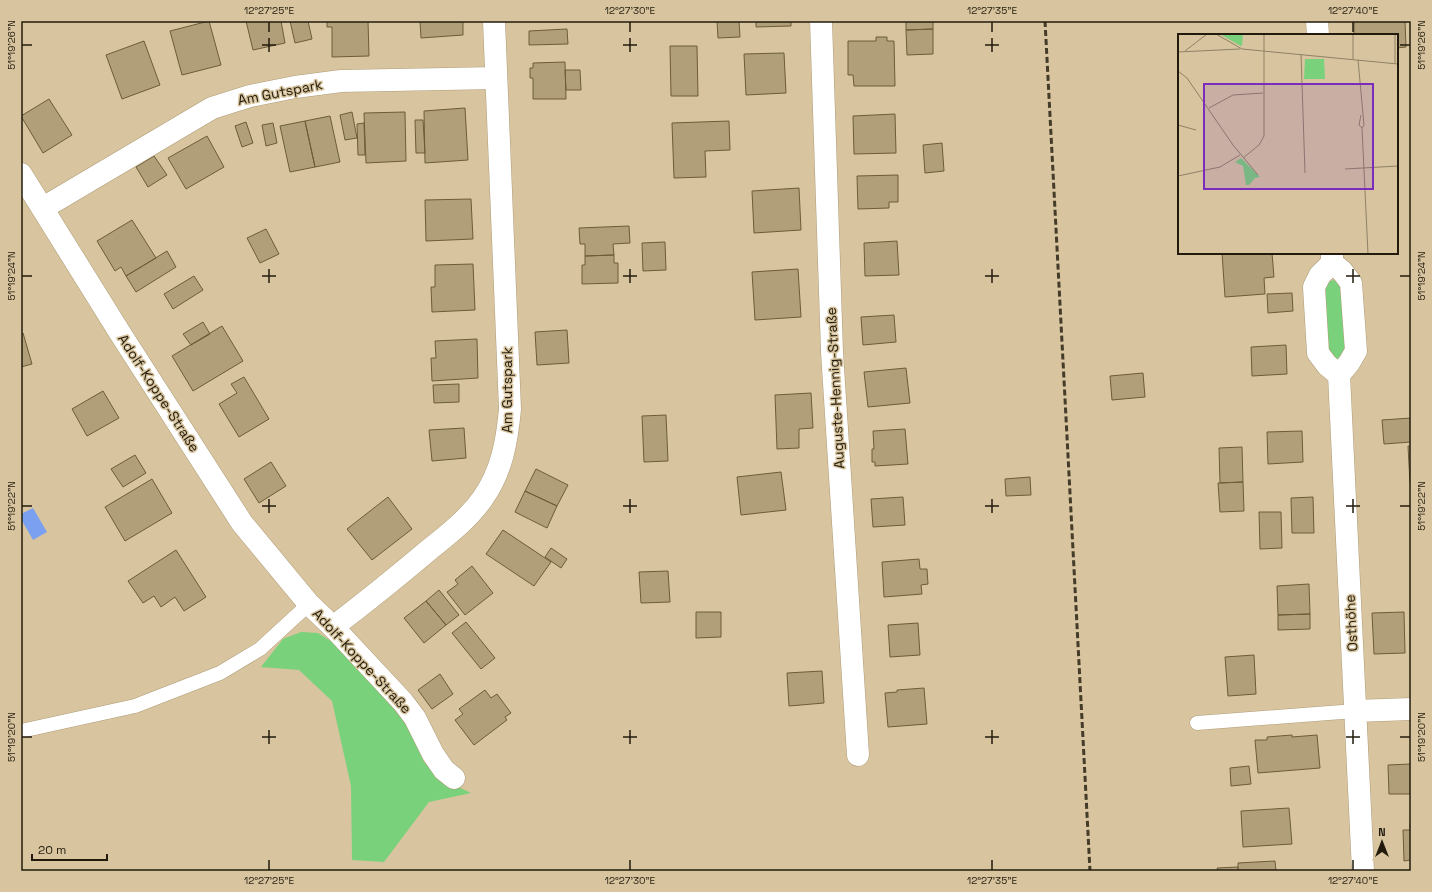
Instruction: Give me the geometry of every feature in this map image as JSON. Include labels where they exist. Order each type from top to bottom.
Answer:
[{"type":"street","name":"Am Gutspark","points":[[333,627],[384,588],[466,518],[483,499],[500,466],[506,445],[510,409],[494,21]]},
{"type":"street","name":"Auguste-Hennig-Straße","points":[[822,21],[832,352],[858,755]]},
{"type":"street","points":[[1317,21],[1318,34]]},
{"type":"street","name":"Am Gutspark","points":[[43,208],[212,108],[250,96],[295,87],[341,81],[496,78]]},
{"type":"street","name":"Adolf-Koppe-Straße","points":[[21,174],[120,333],[242,523],[309,604],[333,627],[403,702],[415,718],[440,765],[454,778]]},
{"type":"street","points":[[1332,258],[1351,282],[1356,351],[1349,364],[1339,375],[1327,365],[1318,353],[1314,287],[1320,275],[1332,258]]},
{"type":"street","name":"Osthöhe","points":[[1339,375],[1363,871]]},
{"type":"street","points":[[1356,711],[1411,709]]},
{"type":"lane","name":"Adolf-Koppe-Straße","points":[[21,731],[135,706],[220,673],[260,649],[309,604]]},
{"type":"lane","points":[[1197,723],[1356,711]]},
{"type":"green space","points":[[1333,280],[1342,284],[1348,346],[1338,360],[1329,354],[1325,286]]},
{"type":"green space","points":[[301,632],[318,633],[337,645],[406,723],[424,762],[441,779],[471,793],[429,802],[384,862],[352,860],[351,786],[332,701],[299,670],[261,667],[283,639]]},
{"type":"water","points":[[33,508],[47,532],[33,540],[21,519],[21,514]]},
{"type":"building","points":[[209,21],[221,65],[182,75],[170,31]]},
{"type":"building","points":[[246,21],[281,21],[285,43],[253,50]]},
{"type":"building","points":[[290,21],[308,21],[312,39],[295,43]]},
{"type":"building","points":[[327,21],[368,21],[369,56],[332,57],[332,27],[327,27]]},
{"type":"building","points":[[420,21],[463,21],[463,35],[421,38]]},
{"type":"building","points":[[717,21],[739,21],[740,37],[718,38]]},
{"type":"building","points":[[756,21],[791,21],[791,26],[756,27]]},
{"type":"building","points":[[906,21],[933,21],[933,29],[906,30]]},
{"type":"building","points":[[1354,21],[1405,21],[1406,47],[1398,48],[1398,34],[1354,34]]},
{"type":"building","points":[[567,29],[568,44],[529,45],[529,31]]},
{"type":"building","points":[[933,29],[933,54],[907,55],[906,30]]},
{"type":"building","points":[[876,37],[887,37],[887,41],[894,41],[895,86],[854,86],[853,75],[848,75],[848,41],[876,41]]},
{"type":"building","points":[[144,41],[160,85],[122,99],[106,55]]},
{"type":"building","points":[[670,46],[697,46],[698,96],[671,96]]},
{"type":"building","points":[[784,53],[786,93],[746,95],[744,54]]},
{"type":"building","points":[[565,62],[566,99],[533,99],[533,78],[530,78],[530,68],[533,68],[533,63]]},
{"type":"building","points":[[565,70],[580,70],[581,90],[566,90]]},
{"type":"building","points":[[49,99],[72,135],[43,153],[21,116]]},
{"type":"building","points":[[465,108],[468,160],[425,163],[424,111]]},
{"type":"building","points":[[352,112],[357,138],[345,140],[340,115]]},
{"type":"building","points":[[405,112],[406,161],[366,163],[364,113]]},
{"type":"building","points":[[895,114],[896,153],[854,154],[853,116]]},
{"type":"building","points":[[330,116],[340,162],[315,167],[305,121]]},
{"type":"building","points":[[415,120],[423,120],[425,153],[416,153]]},
{"type":"building","points":[[305,121],[315,167],[290,172],[280,126]]},
{"type":"building","points":[[729,121],[730,150],[705,151],[706,177],[674,178],[672,123]]},
{"type":"building","points":[[246,122],[253,143],[242,147],[235,126]]},
{"type":"building","points":[[273,123],[277,143],[266,146],[262,125]]},
{"type":"building","points":[[364,123],[365,155],[358,155],[357,124]]},
{"type":"building","points":[[207,136],[224,167],[186,189],[168,158]]},
{"type":"building","points":[[942,143],[944,171],[925,173],[923,145]]},
{"type":"building","points":[[154,156],[167,175],[148,187],[136,167]]},
{"type":"building","points":[[898,175],[898,202],[889,202],[889,208],[858,209],[857,176]]},
{"type":"building","points":[[799,188],[801,230],[754,233],[752,191]]},
{"type":"building","points":[[471,199],[473,239],[426,241],[425,200]]},
{"type":"building","points":[[132,220],[156,258],[126,276],[121,267],[115,271],[97,241]]},
{"type":"building","points":[[629,226],[630,243],[613,244],[614,255],[585,256],[585,244],[580,244],[579,228]]},
{"type":"building","points":[[266,229],[279,254],[260,263],[247,238]]},
{"type":"building","points":[[897,241],[899,275],[865,276],[864,243]]},
{"type":"building","points":[[665,242],[666,270],[643,271],[642,243]]},
{"type":"building","points":[[167,251],[176,267],[136,292],[126,276]]},
{"type":"building","points":[[1222,254],[1272,254],[1274,277],[1264,278],[1265,294],[1225,297]]},
{"type":"building","points":[[614,255],[614,263],[618,263],[618,283],[582,284],[582,265],[585,265],[585,256]]},
{"type":"building","points":[[473,264],[475,310],[432,312],[431,287],[435,287],[435,265]]},
{"type":"building","points":[[798,269],[801,317],[755,320],[752,272]]},
{"type":"building","points":[[194,276],[203,290],[173,309],[164,294]]},
{"type":"building","points":[[1292,293],[1293,311],[1268,313],[1267,294]]},
{"type":"building","points":[[894,315],[896,342],[863,345],[861,317]]},
{"type":"building","points":[[203,322],[210,334],[191,345],[183,334]]},
{"type":"building","points":[[222,326],[243,361],[193,391],[172,356]]},
{"type":"building","points":[[567,330],[569,363],[537,365],[535,332]]},
{"type":"building","points":[[23,333],[32,364],[21,367],[21,334]]},
{"type":"building","points":[[477,339],[478,378],[432,381],[431,358],[436,358],[435,341]]},
{"type":"building","points":[[1286,345],[1287,374],[1252,376],[1251,347]]},
{"type":"building","points":[[906,368],[910,403],[868,407],[864,372]]},
{"type":"building","points":[[1143,373],[1145,397],[1112,400],[1110,376]]},
{"type":"building","points":[[244,377],[269,419],[239,437],[219,404],[237,393],[231,384]]},
{"type":"building","points":[[459,384],[459,402],[434,403],[433,385]]},
{"type":"building","points":[[103,391],[119,418],[87,436],[72,409]]},
{"type":"building","points":[[811,393],[813,428],[799,429],[799,448],[777,449],[775,395]]},
{"type":"building","points":[[666,415],[668,461],[644,462],[642,416]]},
{"type":"building","points":[[1411,418],[1411,442],[1384,444],[1382,420]]},
{"type":"building","points":[[464,428],[466,458],[432,461],[429,430]]},
{"type":"building","points":[[905,429],[908,464],[875,466],[875,462],[872,462],[872,449],[874,449],[873,431]]},
{"type":"building","points":[[1302,431],[1303,462],[1268,464],[1267,432]]},
{"type":"building","points":[[1408,446],[1411,446],[1411,483],[1410,483]]},
{"type":"building","points":[[1242,447],[1243,482],[1220,483],[1219,448]]},
{"type":"building","points":[[135,455],[146,473],[123,487],[111,469]]},
{"type":"building","points":[[271,462],[286,486],[259,503],[244,479]]},
{"type":"building","points":[[536,469],[568,485],[557,506],[525,491]]},
{"type":"building","points":[[781,472],[786,510],[741,515],[737,477]]},
{"type":"building","points":[[1030,477],[1031,495],[1006,496],[1005,479]]},
{"type":"building","points":[[152,479],[172,513],[125,541],[105,507]]},
{"type":"building","points":[[1243,482],[1244,511],[1220,512],[1218,483]]},
{"type":"building","points":[[525,491],[557,506],[547,528],[515,512]]},
{"type":"building","points":[[388,497],[412,529],[372,560],[347,529]]},
{"type":"building","points":[[903,497],[905,525],[873,527],[871,499]]},
{"type":"building","points":[[1313,497],[1314,533],[1292,533],[1291,498]]},
{"type":"building","points":[[1259,512],[1281,512],[1282,548],[1260,549]]},
{"type":"building","points":[[503,530],[551,562],[534,586],[486,554]]},
{"type":"building","points":[[551,548],[567,559],[561,568],[545,557]]},
{"type":"building","points":[[176,550],[206,597],[184,611],[175,597],[161,607],[154,596],[143,603],[128,581]]},
{"type":"building","points":[[919,559],[920,569],[927,569],[928,584],[921,585],[922,594],[884,597],[882,562]]},
{"type":"building","points":[[472,566],[493,593],[465,615],[447,592],[458,584],[455,580]]},
{"type":"building","points":[[668,571],[670,602],[641,603],[639,572]]},
{"type":"building","points":[[1309,584],[1310,614],[1278,615],[1277,586]]},
{"type":"building","points":[[439,590],[459,615],[446,625],[426,601]]},
{"type":"building","points":[[426,601],[446,625],[424,643],[404,618]]},
{"type":"building","points":[[696,612],[721,612],[721,637],[696,638]]},
{"type":"building","points":[[1404,612],[1405,653],[1374,654],[1372,613]]},
{"type":"building","points":[[1310,614],[1310,629],[1278,630],[1278,615]]},
{"type":"building","points":[[466,622],[495,658],[481,669],[452,633]]},
{"type":"building","points":[[918,623],[920,655],[890,657],[888,625]]},
{"type":"building","points":[[1254,655],[1256,694],[1228,696],[1225,657]]},
{"type":"building","points":[[822,671],[824,703],[789,706],[787,673]]},
{"type":"building","points":[[440,674],[453,694],[432,709],[418,690]]},
{"type":"building","points":[[924,688],[927,724],[888,727],[885,693],[897,692],[897,690]]},
{"type":"building","points":[[485,690],[491,698],[497,694],[511,713],[505,717],[507,720],[474,745],[455,720],[463,714],[459,709]]},
{"type":"building","points":[[1292,735],[1292,737],[1317,735],[1320,768],[1258,773],[1255,740],[1267,740],[1267,737]]},
{"type":"building","points":[[1411,764],[1411,794],[1389,794],[1388,765]]},
{"type":"building","points":[[1249,766],[1251,784],[1231,786],[1230,768]]},
{"type":"building","points":[[1289,808],[1292,844],[1243,847],[1241,811]]},
{"type":"building","points":[[1410,823],[1411,860],[1404,861],[1403,830],[1410,830]]},
{"type":"building","points":[[1275,861],[1276,871],[1238,871],[1238,863]]},
{"type":"building","points":[[1238,867],[1238,871],[1218,871],[1217,868]]},
{"type":"railway","points":[[1045,21],[1090,871]]}]
